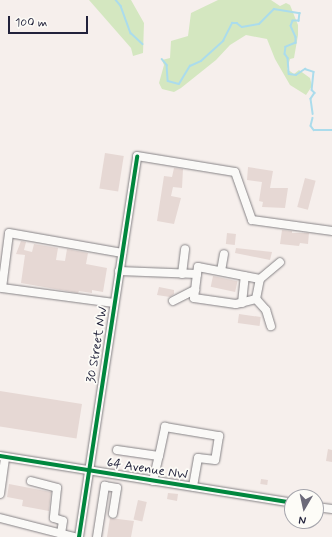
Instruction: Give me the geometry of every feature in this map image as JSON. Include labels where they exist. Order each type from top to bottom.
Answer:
[{"type":"street","name":"30 Street NW","points":[[79,537],[137,156],[235,172],[252,220],[332,230]]},
{"type":"street","points":[[114,304],[2,288],[9,233],[122,253]]},
{"type":"street","points":[[182,274],[185,249]]},
{"type":"street","points":[[221,271],[224,254]]},
{"type":"street","points":[[256,299],[260,279],[280,262]]},
{"type":"street","points":[[256,299],[242,303],[194,298],[198,267],[260,279]]},
{"type":"street","points":[[119,271],[197,274]]},
{"type":"street","points":[[242,303],[246,276]]},
{"type":"street","points":[[174,301],[195,290]]},
{"type":"street","points":[[256,299],[266,310],[271,326]]},
{"type":"street","points":[[153,481],[165,427],[219,436],[215,460],[198,458],[193,487]]},
{"type":"street","points":[[117,450],[159,456]]},
{"type":"street","points":[[0,494],[2,456]]},
{"type":"street","name":"64 Avenue NW","points":[[2,456],[284,502]]},
{"type":"street","points":[[31,481],[57,488],[54,518]]},
{"type":"street","points":[[97,537],[105,486],[117,488],[113,514]]},
{"type":"street","points":[[0,518],[74,537]]},
{"type":"street","points":[[47,530],[49,519],[54,518],[63,521],[61,534]]},
{"type":"green space","points":[[89,0],[131,0],[144,23],[143,53],[133,56],[131,48]]},
{"type":"green space","points":[[218,0],[271,0],[280,6],[286,3],[290,5],[298,25],[298,35],[294,58],[290,59],[287,69],[294,74],[299,70],[310,78],[312,86],[306,95],[290,85],[275,59],[267,39],[246,35],[230,45],[216,60],[181,88],[174,92],[162,89],[159,83],[164,65],[162,60],[170,58],[171,41],[188,36],[191,13]]},
{"type":"building","points":[[105,153],[124,156],[118,192],[99,189]]},
{"type":"building","points":[[248,167],[273,171],[270,188],[288,188],[285,208],[262,207],[263,202],[259,201],[262,182],[247,180]]},
{"type":"building","points":[[174,168],[183,169],[182,188],[173,187],[171,196],[181,198],[174,224],[157,221],[164,176],[172,177]]},
{"type":"building","points":[[305,178],[316,181],[308,210],[297,207]]},
{"type":"building","points":[[282,230],[292,231],[292,233],[309,233],[308,244],[300,243],[299,246],[280,244]]},
{"type":"building","points":[[227,233],[236,234],[235,245],[226,244]]},
{"type":"building","points":[[21,241],[26,242],[24,250],[32,252],[34,244],[58,248],[56,260],[65,261],[67,249],[88,253],[86,264],[107,268],[103,292],[92,290],[92,293],[79,291],[78,293],[21,283],[25,255],[16,254]]},
{"type":"building","points":[[236,248],[272,252],[270,260],[235,253]]},
{"type":"building","points":[[213,276],[237,281],[235,292],[211,287]]},
{"type":"building","points":[[159,287],[174,290],[174,294],[170,297],[157,295]]},
{"type":"building","points":[[239,314],[261,317],[260,326],[238,323]]},
{"type":"building","points":[[0,391],[82,404],[77,439],[0,426]]},
{"type":"building","points":[[328,449],[332,450],[332,462],[326,461]]},
{"type":"building","points":[[261,479],[268,480],[267,485],[260,484]]},
{"type":"building","points":[[9,484],[51,492],[49,511],[22,506],[23,500],[7,497]]},
{"type":"building","points":[[168,493],[178,494],[177,501],[167,499]]},
{"type":"building","points":[[138,500],[147,502],[142,522],[134,519]]},
{"type":"building","points":[[110,518],[134,521],[131,537],[107,537]]},
{"type":"waterway","points":[[116,0],[121,6],[131,33],[143,44]]},
{"type":"waterway","points":[[162,59],[167,65],[168,81],[179,84],[190,66],[201,61],[223,41],[232,23],[237,23],[242,27],[259,24],[274,9],[300,13],[299,21],[293,21],[291,26],[296,37],[296,43],[286,47],[285,54],[288,58],[289,74],[296,75],[305,69],[314,72],[312,90],[315,93],[311,99],[313,114]]},
{"type":"waterway","points":[[313,118],[311,126],[314,130],[332,130]]},
{"type":"cycle path","points":[[79,537],[137,156]]},
{"type":"cycle path","points":[[0,456],[284,502]]}]
